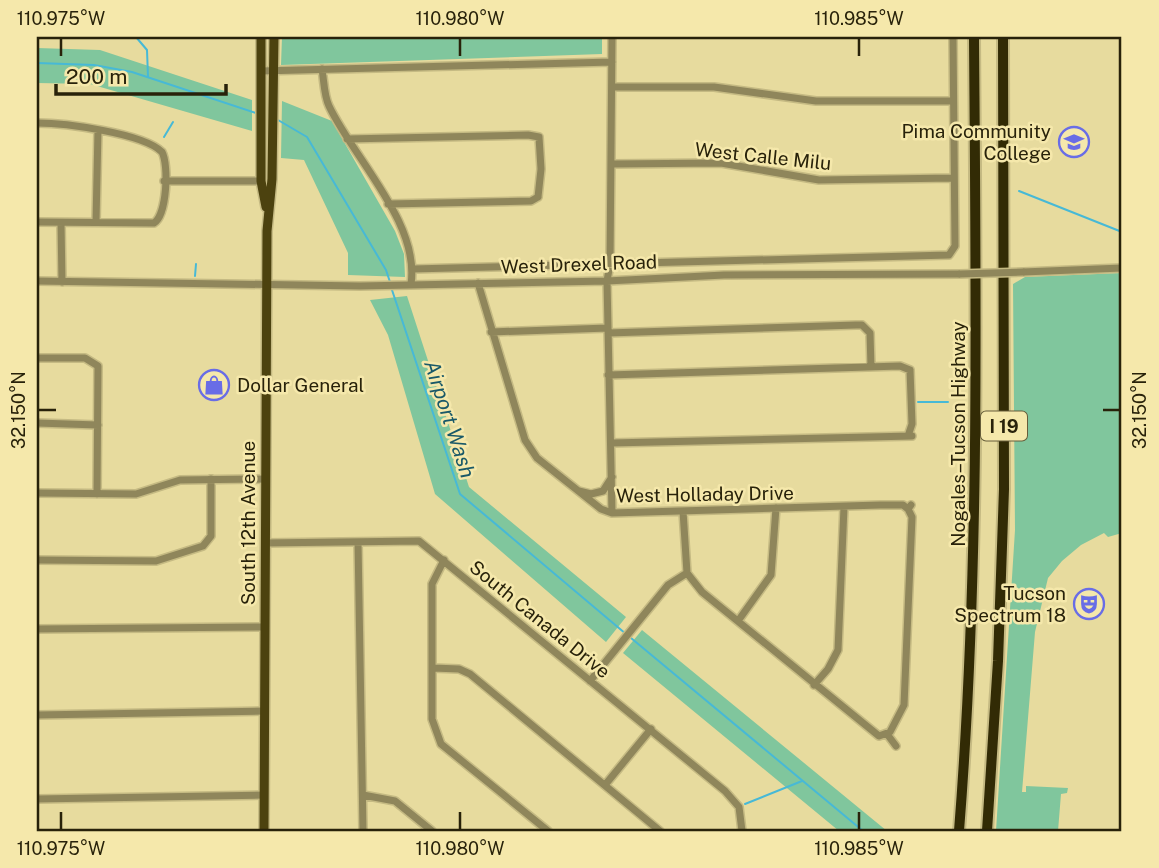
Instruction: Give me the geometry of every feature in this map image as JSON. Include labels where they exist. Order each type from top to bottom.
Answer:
[{"type":"highway","name":"Nogales–Tucson Highway","points":[[959,831],[972,628],[977,461],[974,37]]},
{"type":"highway","name":"I 19","points":[[987,831],[998,661],[1004,489],[1003,37]]},
{"type":"main road","name":"South 12th Avenue","points":[[261,37],[261,181],[268,215]]},
{"type":"main road","name":"South 12th Avenue","points":[[264,831],[267,286],[274,37]]},
{"type":"street","points":[[612,37],[610,264],[607,281],[612,513]]},
{"type":"street","points":[[953,37],[953,178]]},
{"type":"street","points":[[261,71],[612,62]]},
{"type":"street","points":[[322,69],[327,104],[404,234],[413,269],[411,284]]},
{"type":"street","points":[[612,87],[714,87],[816,101],[953,101]]},
{"type":"street","points":[[37,122],[71,123],[98,130],[158,148],[164,157],[164,208],[159,222],[37,222]]},
{"type":"street","points":[[96,222],[98,130]]},
{"type":"street","points":[[347,139],[541,135],[541,200],[388,204]]},
{"type":"street","name":"West Calle Milu","points":[[612,164],[721,163],[819,180],[953,178]]},
{"type":"street","name":"West Drexel Road","points":[[413,269],[944,256],[952,253],[955,246],[953,178]]},
{"type":"street","points":[[164,181],[261,181]]},
{"type":"street","points":[[61,223],[62,282]]},
{"type":"street","name":"West Drexel Road","points":[[37,281],[267,286],[401,285],[607,281],[724,275],[960,274],[1122,268]]},
{"type":"street","name":"West Holladay Drive","points":[[478,283],[524,440],[537,458],[596,506],[612,513],[898,505],[910,507],[912,517],[904,705],[886,734]]},
{"type":"street","points":[[491,332],[856,324],[869,326],[871,367]]},
{"type":"street","points":[[37,358],[85,358],[96,362],[99,374],[97,494]]},
{"type":"street","points":[[608,375],[900,366],[912,368],[910,434],[611,443]]},
{"type":"street","points":[[37,424],[97,425]]},
{"type":"street","points":[[578,491],[591,494],[603,491],[612,477]]},
{"type":"street","points":[[206,556],[205,545],[211,536],[211,479]]},
{"type":"street","points":[[37,493],[142,493],[180,480],[265,479]]},
{"type":"street","points":[[814,685],[828,669],[838,650],[845,507]]},
{"type":"street","points":[[738,621],[771,575],[776,508]]},
{"type":"street","points":[[683,511],[687,573],[702,592],[873,734],[886,734],[896,746]]},
{"type":"street","name":"South Canada Drive","points":[[265,543],[419,541],[734,799],[739,807],[742,831]]},
{"type":"street","points":[[358,542],[363,831]]},
{"type":"street","points":[[37,560],[143,562],[205,545]]},
{"type":"street","points":[[444,560],[432,584],[432,719],[441,744],[548,831]]},
{"type":"street","points":[[590,681],[668,585],[687,573]]},
{"type":"street","points":[[37,629],[265,627]]},
{"type":"street","points":[[433,668],[459,669],[470,674],[660,831]]},
{"type":"street","points":[[37,715],[264,711]]},
{"type":"street","points":[[605,785],[650,729]]},
{"type":"street","points":[[363,795],[378,795],[395,801],[432,831]]},
{"type":"street","points":[[37,799],[264,796]]},
{"type":"green space","points":[[282,37],[602,37],[602,54],[281,65]]},
{"type":"green space","points":[[37,48],[100,50],[252,100],[252,131],[90,84],[37,83]]},
{"type":"green space","points":[[282,101],[332,121],[395,231],[404,254],[405,277],[348,275],[348,253],[304,160],[281,158]]},
{"type":"green space","points":[[1122,273],[1122,533],[1108,537],[1104,533],[1081,545],[1062,561],[1048,578],[1035,632],[1022,792],[1026,792],[1026,786],[1068,788],[1067,793],[1061,794],[1058,831],[996,831],[1015,530],[1013,284],[1025,277]]},
{"type":"green space","points":[[407,296],[469,487],[626,617],[606,642],[435,494],[388,335],[370,300]]},
{"type":"green space","points":[[642,630],[887,831],[839,831],[623,653]]},
{"type":"waterway","points":[[136,37],[147,50],[148,77]]},
{"type":"waterway","name":"Airport Wash","points":[[37,63],[94,65],[132,72],[256,113]]},
{"type":"waterway","name":"Airport Wash","points":[[278,120],[307,137],[386,270],[390,282]]},
{"type":"waterway","points":[[164,137],[173,122]]},
{"type":"waterway","points":[[1019,191],[1122,232]]},
{"type":"waterway","points":[[195,276],[196,264]]},
{"type":"waterway","name":"Airport Wash","points":[[391,287],[460,494],[626,634]]},
{"type":"waterway","points":[[918,402],[948,402]]},
{"type":"waterway","name":"Airport Wash","points":[[631,638],[863,831]]},
{"type":"waterway","points":[[745,804],[802,781]]},
{"type":"place","name":"Pima Community College","points":[[1074,142]]},
{"type":"place","name":"Dollar General","points":[[214,385]]},
{"type":"place","name":"Tucson Spectrum 18","points":[[1089,604]]}]
